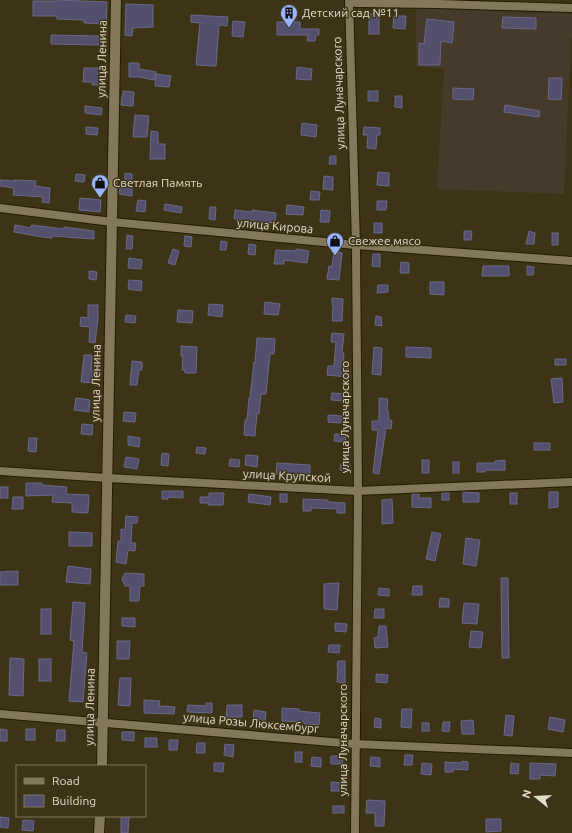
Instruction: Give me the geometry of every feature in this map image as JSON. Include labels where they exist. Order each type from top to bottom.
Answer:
[{"type":"street","name":"улица Ленина","points":[[102,765],[116,0]]},
{"type":"street","points":[[349,1],[357,3],[572,8]]},
{"type":"street","name":"улица Луначарского","points":[[349,1],[356,245],[358,491],[355,833]]},
{"type":"street","name":"улица Кирова","points":[[0,208],[112,222],[356,245],[572,261]]},
{"type":"street","name":"улица Крупской","points":[[0,471],[358,491],[572,482]]},
{"type":"street","name":"улица Розы Люксембург","points":[[0,714],[355,744],[572,753]]},
{"type":"street","points":[[99,833],[100,817]]},
{"type":"shaded area","points":[[416,8],[572,14],[564,194],[437,189],[444,69],[416,66]]},
{"type":"building","points":[[58,0],[107,2],[106,24],[84,23],[84,20],[57,19],[57,16],[33,16],[33,1]]},
{"type":"building","points":[[126,4],[153,5],[153,27],[133,28],[132,36],[125,35]]},
{"type":"building","points":[[369,14],[379,14],[379,34],[369,34]]},
{"type":"building","points":[[191,15],[228,17],[227,26],[219,25],[216,66],[196,65],[200,23],[191,22]]},
{"type":"building","points":[[394,16],[406,16],[405,29],[393,28]]},
{"type":"building","points":[[503,17],[536,18],[536,29],[502,28]]},
{"type":"building","points":[[427,19],[454,22],[452,43],[441,41],[440,65],[419,65],[419,43],[424,44]]},
{"type":"building","points":[[233,21],[245,22],[243,37],[232,36]]},
{"type":"building","name":"Детский сад №11","points":[[277,22],[300,22],[300,29],[319,29],[319,35],[316,35],[315,41],[307,41],[308,35],[277,35]]},
{"type":"building","points":[[51,35],[99,36],[99,45],[51,44]]},
{"type":"building","points":[[129,63],[139,63],[139,69],[156,72],[154,80],[129,77]]},
{"type":"building","points":[[297,67],[312,69],[311,80],[296,79]]},
{"type":"building","points":[[84,68],[102,68],[102,85],[92,85],[92,82],[83,82]]},
{"type":"building","points":[[156,74],[171,76],[169,87],[155,86]]},
{"type":"building","points":[[549,78],[562,78],[561,100],[548,99]]},
{"type":"building","points":[[453,88],[474,89],[473,100],[453,99]]},
{"type":"building","points":[[123,91],[134,92],[133,106],[121,105]]},
{"type":"building","points":[[368,91],[378,91],[378,101],[368,101]]},
{"type":"building","points":[[395,96],[402,96],[402,108],[395,107]]},
{"type":"building","points":[[505,105],[540,111],[539,117],[504,112]]},
{"type":"building","points":[[85,106],[102,108],[101,115],[85,113]]},
{"type":"building","points":[[135,115],[149,116],[147,137],[133,137]]},
{"type":"building","points":[[302,123],[317,125],[316,137],[301,135]]},
{"type":"building","points":[[86,127],[98,128],[97,135],[86,134]]},
{"type":"building","points":[[364,127],[380,128],[380,135],[377,135],[376,149],[367,148],[368,135],[363,135]]},
{"type":"building","points":[[151,131],[158,132],[158,144],[165,144],[165,159],[150,159]]},
{"type":"building","points":[[330,156],[336,156],[336,164],[329,164]]},
{"type":"building","points":[[378,172],[389,173],[389,186],[377,185]]},
{"type":"building","points":[[125,173],[132,174],[132,196],[119,194],[120,188],[125,188]]},
{"type":"building","points":[[76,174],[85,175],[84,182],[75,181]]},
{"type":"building","points":[[324,176],[333,177],[333,190],[323,189]]},
{"type":"building","points":[[0,180],[36,181],[35,186],[50,188],[49,203],[42,202],[43,197],[13,195],[14,188],[0,186]]},
{"type":"building","points":[[311,191],[320,192],[319,200],[310,200]]},
{"type":"building","points":[[80,198],[101,200],[100,212],[79,210]]},
{"type":"building","points":[[138,200],[146,201],[145,212],[136,211]]},
{"type":"building","points":[[377,201],[387,201],[386,210],[377,210]]},
{"type":"building","points":[[165,204],[182,207],[181,213],[164,210]]},
{"type":"building","points":[[287,205],[304,207],[303,215],[286,214]]},
{"type":"building","points":[[210,207],[216,207],[215,220],[209,219]]},
{"type":"building","points":[[235,210],[252,212],[252,210],[276,213],[275,223],[234,219]]},
{"type":"building","points":[[321,210],[330,211],[329,222],[320,222]]},
{"type":"building","points":[[374,223],[382,223],[382,233],[374,233]]},
{"type":"building","points":[[15,225],[31,228],[31,225],[94,231],[94,239],[52,236],[52,238],[42,237],[14,232]]},
{"type":"building","points":[[464,231],[472,231],[471,240],[464,240]]},
{"type":"building","points":[[529,231],[535,233],[534,244],[526,244]]},
{"type":"building","points":[[552,233],[558,233],[558,245],[552,245]]},
{"type":"building","points":[[127,235],[133,236],[132,249],[126,249]]},
{"type":"building","points":[[185,236],[192,237],[191,247],[184,246]]},
{"type":"building","points":[[221,241],[227,242],[226,250],[220,250]]},
{"type":"building","points":[[249,244],[256,245],[255,255],[248,254]]},
{"type":"building","points":[[173,249],[179,251],[175,265],[168,263]]},
{"type":"building","points":[[296,249],[309,251],[307,263],[284,260],[284,264],[274,264],[276,250],[296,251]]},
{"type":"building","points":[[334,252],[342,253],[339,280],[327,279],[329,266],[332,267]]},
{"type":"building","points":[[373,254],[380,254],[380,267],[372,266]]},
{"type":"building","points":[[129,258],[142,260],[141,269],[128,268]]},
{"type":"building","points":[[401,262],[409,263],[409,273],[400,273]]},
{"type":"building","points":[[483,266],[509,266],[509,276],[482,276]]},
{"type":"building","points":[[527,266],[534,267],[533,275],[527,275]]},
{"type":"building","points":[[89,271],[97,272],[96,280],[89,279]]},
{"type":"building","points":[[129,280],[142,281],[141,291],[128,289]]},
{"type":"building","points":[[430,282],[444,282],[444,295],[430,294]]},
{"type":"building","points":[[378,285],[388,285],[388,292],[377,293]]},
{"type":"building","points":[[332,298],[343,299],[342,321],[332,321]]},
{"type":"building","points":[[265,302],[280,304],[278,315],[264,314]]},
{"type":"building","points":[[209,304],[223,305],[222,317],[208,315]]},
{"type":"building","points":[[88,305],[98,305],[95,343],[89,342],[90,327],[80,326],[81,317],[88,318]]},
{"type":"building","points":[[178,310],[193,311],[192,323],[177,322]]},
{"type":"building","points":[[126,315],[136,316],[135,323],[125,322]]},
{"type":"building","points":[[376,316],[381,317],[382,326],[375,325]]},
{"type":"building","points":[[332,333],[344,334],[342,352],[344,353],[343,367],[348,368],[347,377],[327,375],[328,366],[334,366],[336,342],[331,342]]},
{"type":"building","points":[[257,338],[275,339],[274,354],[270,354],[266,394],[261,394],[259,414],[257,413],[255,436],[244,435],[254,362],[255,363]]},
{"type":"building","points":[[181,346],[197,347],[196,373],[185,373],[185,370],[182,370],[183,356],[181,356]]},
{"type":"building","points":[[374,347],[382,348],[381,375],[372,374]]},
{"type":"building","points":[[406,347],[431,348],[431,358],[406,357]]},
{"type":"building","points":[[84,355],[92,355],[91,371],[96,371],[95,383],[81,382]]},
{"type":"building","points":[[555,359],[566,359],[566,365],[555,365]]},
{"type":"building","points":[[132,361],[142,362],[142,370],[139,370],[137,385],[130,385]]},
{"type":"building","points":[[562,378],[563,402],[554,403],[551,379]]},
{"type":"building","points":[[332,393],[345,394],[344,401],[331,400]]},
{"type":"building","points":[[76,398],[90,400],[89,412],[74,410]]},
{"type":"building","points":[[379,398],[388,399],[387,410],[389,420],[392,421],[391,429],[386,428],[379,474],[373,473],[378,430],[372,430],[372,421],[379,421]]},
{"type":"building","points":[[124,412],[136,413],[135,422],[123,421]]},
{"type":"building","points":[[328,415],[342,416],[341,423],[328,422]]},
{"type":"building","points":[[82,424],[93,425],[92,435],[81,434]]},
{"type":"building","points":[[335,434],[346,435],[345,442],[334,441]]},
{"type":"building","points":[[128,436],[140,438],[139,447],[128,445]]},
{"type":"building","points":[[29,438],[37,438],[36,452],[28,451]]},
{"type":"building","points":[[534,443],[550,443],[550,450],[534,450]]},
{"type":"building","points":[[197,447],[206,448],[205,454],[196,453]]},
{"type":"building","points":[[162,453],[169,454],[168,466],[161,465]]},
{"type":"building","points":[[246,455],[258,456],[257,467],[245,465]]},
{"type":"building","points":[[126,457],[139,459],[137,469],[124,467]]},
{"type":"building","points":[[230,459],[240,460],[239,467],[229,466]]},
{"type":"building","points":[[422,460],[429,460],[429,473],[422,473]]},
{"type":"building","points":[[505,460],[505,470],[485,470],[485,472],[477,472],[477,463],[495,463],[495,461]]},
{"type":"building","points":[[453,462],[459,462],[459,473],[453,473]]},
{"type":"building","points":[[277,463],[310,465],[310,475],[276,474]]},
{"type":"building","points":[[341,464],[350,465],[349,471],[340,470]]},
{"type":"building","points":[[26,483],[42,483],[42,485],[67,487],[66,494],[89,495],[88,513],[72,512],[72,503],[52,502],[53,495],[26,496]]},
{"type":"building","points":[[0,487],[8,487],[8,498],[0,498]]},
{"type":"building","points":[[162,491],[183,491],[183,498],[168,497],[168,499],[162,499]]},
{"type":"building","points":[[463,492],[479,493],[479,502],[463,502]]},
{"type":"building","points":[[549,492],[558,492],[558,507],[549,508]]},
{"type":"building","points":[[209,493],[224,493],[223,505],[208,505],[208,503],[200,503],[200,497],[209,497]]},
{"type":"building","points":[[442,493],[449,493],[449,500],[442,500]]},
{"type":"building","points":[[510,493],[517,493],[517,504],[510,504]]},
{"type":"building","points":[[249,494],[271,497],[270,505],[248,502]]},
{"type":"building","points":[[280,494],[287,494],[287,502],[280,502]]},
{"type":"building","points":[[412,494],[419,494],[419,498],[431,498],[431,508],[412,507]]},
{"type":"building","points":[[13,497],[23,497],[23,509],[12,509]]},
{"type":"building","points":[[303,499],[328,500],[328,502],[345,503],[345,513],[337,513],[337,509],[311,508],[311,511],[303,511]]},
{"type":"building","points":[[392,499],[393,523],[382,524],[382,500]]},
{"type":"building","points":[[126,516],[138,517],[137,523],[132,523],[131,543],[136,543],[135,551],[128,550],[126,564],[116,562],[118,541],[121,541],[121,529],[125,530]]},
{"type":"building","points":[[69,532],[92,533],[92,546],[69,546]]},
{"type":"building","points":[[432,532],[441,534],[435,561],[426,559]]},
{"type":"building","points":[[466,538],[480,540],[476,566],[463,564]]},
{"type":"building","points":[[68,566],[91,569],[90,584],[66,582]]},
{"type":"building","points":[[18,571],[18,585],[0,585],[0,572]]},
{"type":"building","points":[[125,573],[144,574],[144,586],[140,586],[139,601],[130,601],[130,586],[125,586],[122,579]]},
{"type":"building","points":[[501,578],[508,578],[509,658],[502,658]]},
{"type":"building","points":[[339,583],[337,610],[324,609],[324,584]]},
{"type":"building","points":[[413,586],[422,586],[422,595],[412,595]]},
{"type":"building","points":[[379,588],[389,589],[389,596],[378,595]]},
{"type":"building","points":[[440,598],[449,599],[449,607],[439,607]]},
{"type":"building","points":[[73,602],[85,603],[82,652],[87,653],[83,702],[69,701],[74,641],[70,640]]},
{"type":"building","points":[[464,603],[479,604],[477,624],[462,623]]},
{"type":"building","points":[[41,609],[51,609],[51,634],[41,634]]},
{"type":"building","points":[[375,609],[384,609],[384,618],[374,618]]},
{"type":"building","points":[[122,618],[135,618],[135,627],[122,626]]},
{"type":"building","points":[[335,623],[347,624],[346,632],[335,631]]},
{"type":"building","points":[[379,626],[386,626],[388,647],[375,648],[374,638],[378,637]]},
{"type":"building","points":[[471,631],[483,632],[481,648],[469,647]]},
{"type":"building","points":[[117,641],[130,641],[129,659],[117,659]]},
{"type":"building","points":[[329,645],[340,645],[339,653],[328,652]]},
{"type":"building","points":[[10,658],[24,659],[23,696],[9,695]]},
{"type":"building","points":[[39,659],[51,659],[51,681],[39,681]]},
{"type":"building","points":[[338,661],[345,661],[345,683],[337,682]]},
{"type":"building","points":[[376,674],[388,675],[387,683],[376,682]]},
{"type":"building","points":[[120,678],[131,678],[130,706],[118,705]]},
{"type":"building","points":[[144,700],[160,701],[159,706],[175,707],[174,714],[144,713]]},
{"type":"building","points":[[206,703],[212,703],[212,713],[187,712],[188,705],[206,706]]},
{"type":"building","points":[[227,705],[242,705],[242,717],[226,717]]},
{"type":"building","points":[[282,708],[299,709],[299,711],[320,713],[319,725],[304,724],[304,722],[282,721]]},
{"type":"building","points":[[402,709],[412,709],[411,728],[401,727]]},
{"type":"building","points":[[254,710],[266,712],[265,722],[253,721]]},
{"type":"building","points":[[506,715],[514,716],[512,736],[504,735]]},
{"type":"building","points":[[550,717],[565,720],[563,732],[548,729]]},
{"type":"building","points":[[375,718],[381,719],[381,728],[374,727]]},
{"type":"building","points":[[473,720],[474,734],[462,734],[461,721]]},
{"type":"building","points":[[443,722],[450,722],[449,732],[442,731]]},
{"type":"building","points":[[422,723],[429,723],[429,731],[422,731]]},
{"type":"building","points":[[0,729],[7,730],[7,741],[0,741]]},
{"type":"building","points":[[26,729],[35,729],[35,740],[26,740]]},
{"type":"building","points":[[57,730],[65,730],[65,741],[56,741]]},
{"type":"building","points":[[122,732],[134,732],[134,741],[122,740]]},
{"type":"building","points":[[145,738],[157,738],[157,747],[145,747]]},
{"type":"building","points":[[169,740],[178,740],[177,750],[169,750]]},
{"type":"building","points":[[197,743],[205,743],[205,753],[196,753]]},
{"type":"building","points":[[225,744],[234,745],[233,757],[224,755]]},
{"type":"building","points":[[295,752],[302,752],[302,762],[295,762]]},
{"type":"building","points":[[405,755],[413,755],[412,765],[404,765]]},
{"type":"building","points":[[331,756],[343,756],[342,764],[331,764]]},
{"type":"building","points":[[312,757],[321,758],[321,767],[311,766]]},
{"type":"building","points":[[371,757],[380,758],[380,767],[370,766]]},
{"type":"building","points":[[462,761],[468,762],[468,770],[453,769],[453,772],[445,772],[445,762],[462,763]]},
{"type":"building","points":[[214,763],[224,763],[223,772],[214,771]]},
{"type":"building","points":[[422,763],[432,764],[431,775],[421,774]]},
{"type":"building","points":[[511,763],[519,764],[518,774],[510,773]]},
{"type":"building","points":[[530,763],[556,764],[555,776],[540,775],[540,779],[530,779]]},
{"type":"building","points":[[331,782],[343,783],[342,791],[331,791]]},
{"type":"building","points":[[367,800],[385,801],[384,826],[375,826],[375,813],[366,813]]},
{"type":"building","points":[[333,806],[344,806],[344,813],[333,813]]},
{"type":"building","points":[[0,817],[9,818],[8,828],[0,827]]},
{"type":"building","points":[[121,817],[129,817],[128,833],[121,833]]},
{"type":"building","points":[[486,819],[501,819],[501,831],[486,832]]},
{"type":"building","points":[[23,820],[34,821],[33,831],[22,830]]},
{"type":"place","name":"Детский сад №11","points":[[289,28]]},
{"type":"place","name":"Светлая Память","points":[[100,198]]},
{"type":"place","name":"Свежее мясо","points":[[335,256]]}]
